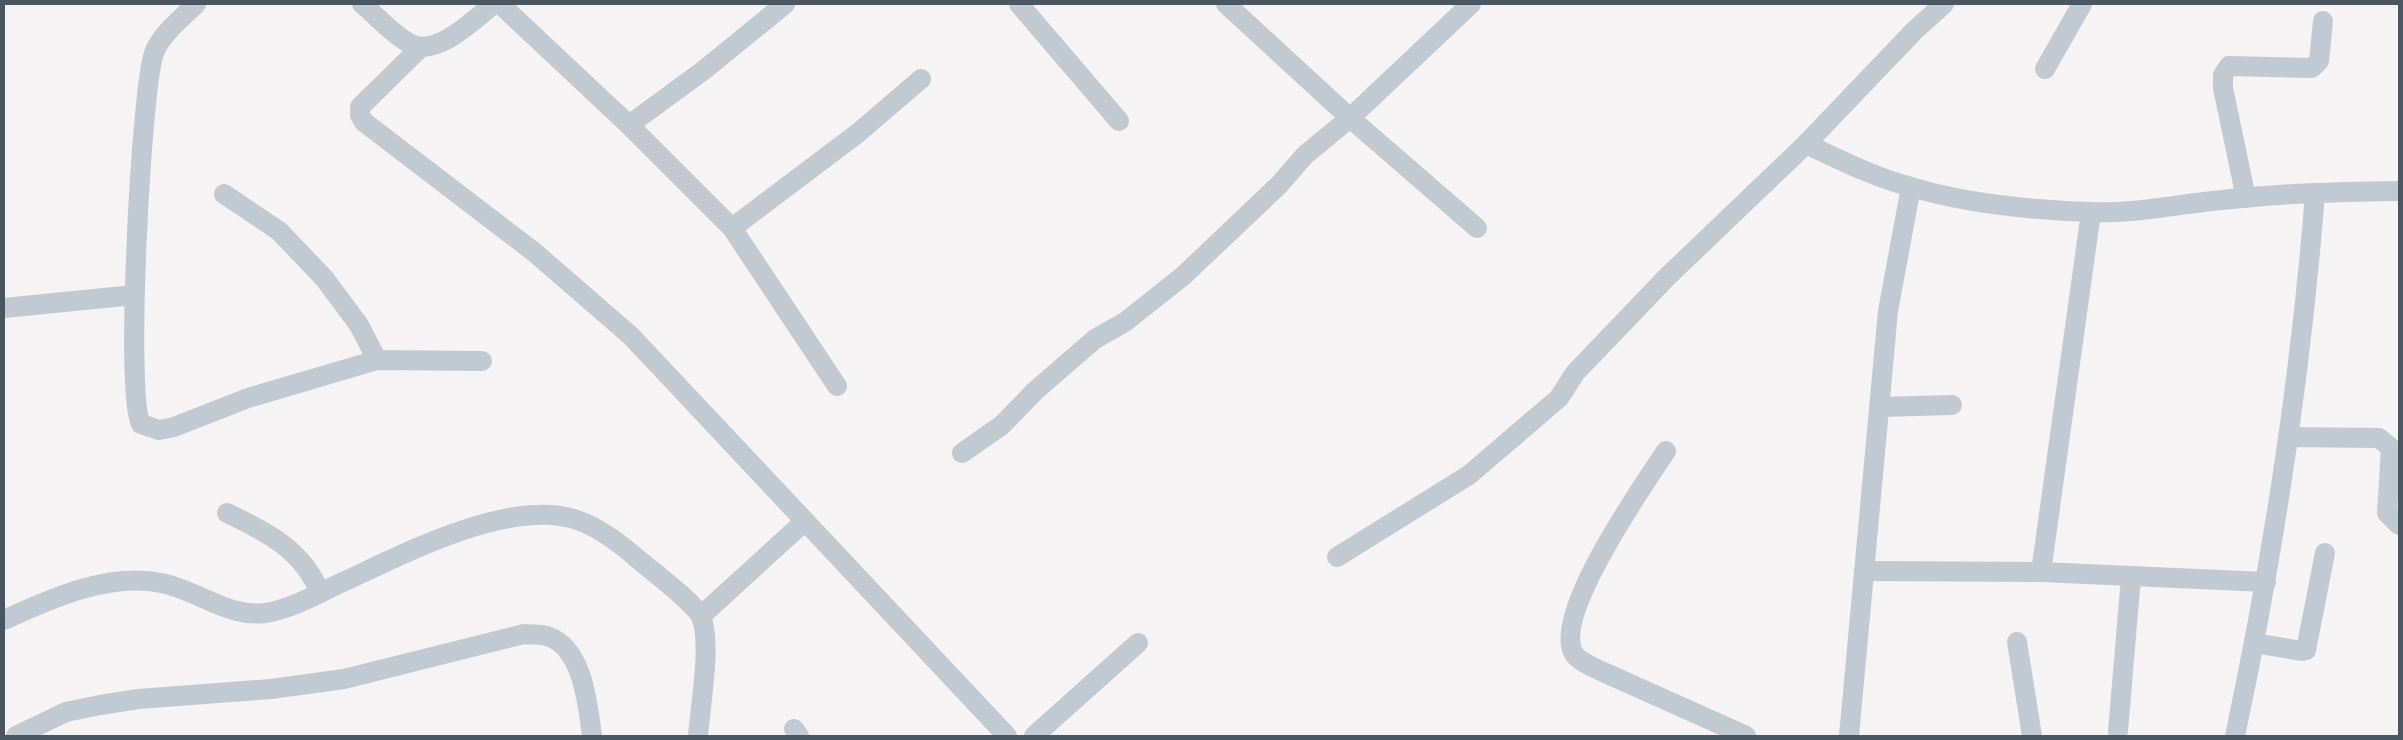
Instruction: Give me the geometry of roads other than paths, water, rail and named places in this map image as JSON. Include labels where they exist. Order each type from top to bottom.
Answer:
[{"type":"street","points":[[196,4],[170,30],[154,51],[150,72],[144,123],[134,295],[137,418],[141,424],[159,430],[174,427],[248,398],[377,360],[482,361]]},
{"type":"street","points":[[362,4],[408,43],[420,48],[442,44],[494,4]]},
{"type":"street","points":[[500,4],[629,125],[732,228],[837,386]]},
{"type":"street","points":[[629,125],[704,70],[785,4]]},
{"type":"street","points":[[1019,4],[1119,121]]},
{"type":"street","points":[[1226,4],[1350,118],[1476,228]]},
{"type":"street","points":[[962,454],[1002,425],[1035,391],[1095,339],[1125,322],[1183,276],[1279,185],[1305,155],[1350,118],[1471,4]]},
{"type":"street","points":[[1337,557],[1470,475],[1559,398],[1575,374],[1666,278],[1806,144],[1915,30],[1944,4]]},
{"type":"street","points":[[2045,69],[2082,4]]},
{"type":"street","points":[[2246,198],[2223,88],[2223,75],[2229,66],[2312,68],[2320,61],[2323,21]]},
{"type":"street","points":[[420,48],[360,107],[360,115],[364,122],[534,252],[631,336],[758,470],[804,522],[901,621],[1007,736]]},
{"type":"street","points":[[732,228],[858,133],[921,79]]},
{"type":"street","points":[[1806,144],[1855,168],[1910,187],[1976,202],[2091,212],[2157,210],[2246,198],[2315,193],[2399,191]]},
{"type":"street","points":[[1849,736],[1888,311],[1910,187]]},
{"type":"street","points":[[2235,736],[2266,582],[2288,437],[2309,270],[2315,193]]},
{"type":"street","points":[[224,194],[279,230],[324,278],[359,325],[377,360]]},
{"type":"street","points":[[2041,572],[2091,212]]},
{"type":"street","points":[[4,308],[134,295]]},
{"type":"street","points":[[1880,407],[1952,405]]},
{"type":"street","points":[[2288,437],[2379,438],[2387,443],[2391,448],[2387,513],[2399,524]]},
{"type":"street","points":[[1666,451],[1603,547],[1574,613],[1571,642],[1573,652],[1578,658],[1601,671],[1746,736]]},
{"type":"street","points":[[227,513],[261,529],[289,549],[312,573],[320,593]]},
{"type":"street","points":[[4,620],[54,599],[92,587],[130,581],[162,583],[197,595],[222,607],[247,613],[270,613],[320,593],[421,547],[510,516],[538,513],[561,515],[582,521],[620,544],[701,616],[705,641],[698,736]]},
{"type":"street","points":[[701,616],[804,522]]},
{"type":"street","points":[[2254,643],[2302,651],[2306,650],[2309,645],[2325,553]]},
{"type":"street","points":[[1864,571],[2041,572],[2266,582]]},
{"type":"street","points":[[2118,730],[2131,577]]},
{"type":"street","points":[[16,736],[66,712],[100,705],[138,699],[271,689],[344,679],[524,634],[546,636],[565,646],[586,689],[592,736]]},
{"type":"street","points":[[2017,642],[2032,736]]},
{"type":"street","points":[[1034,736],[1138,644]]}]
